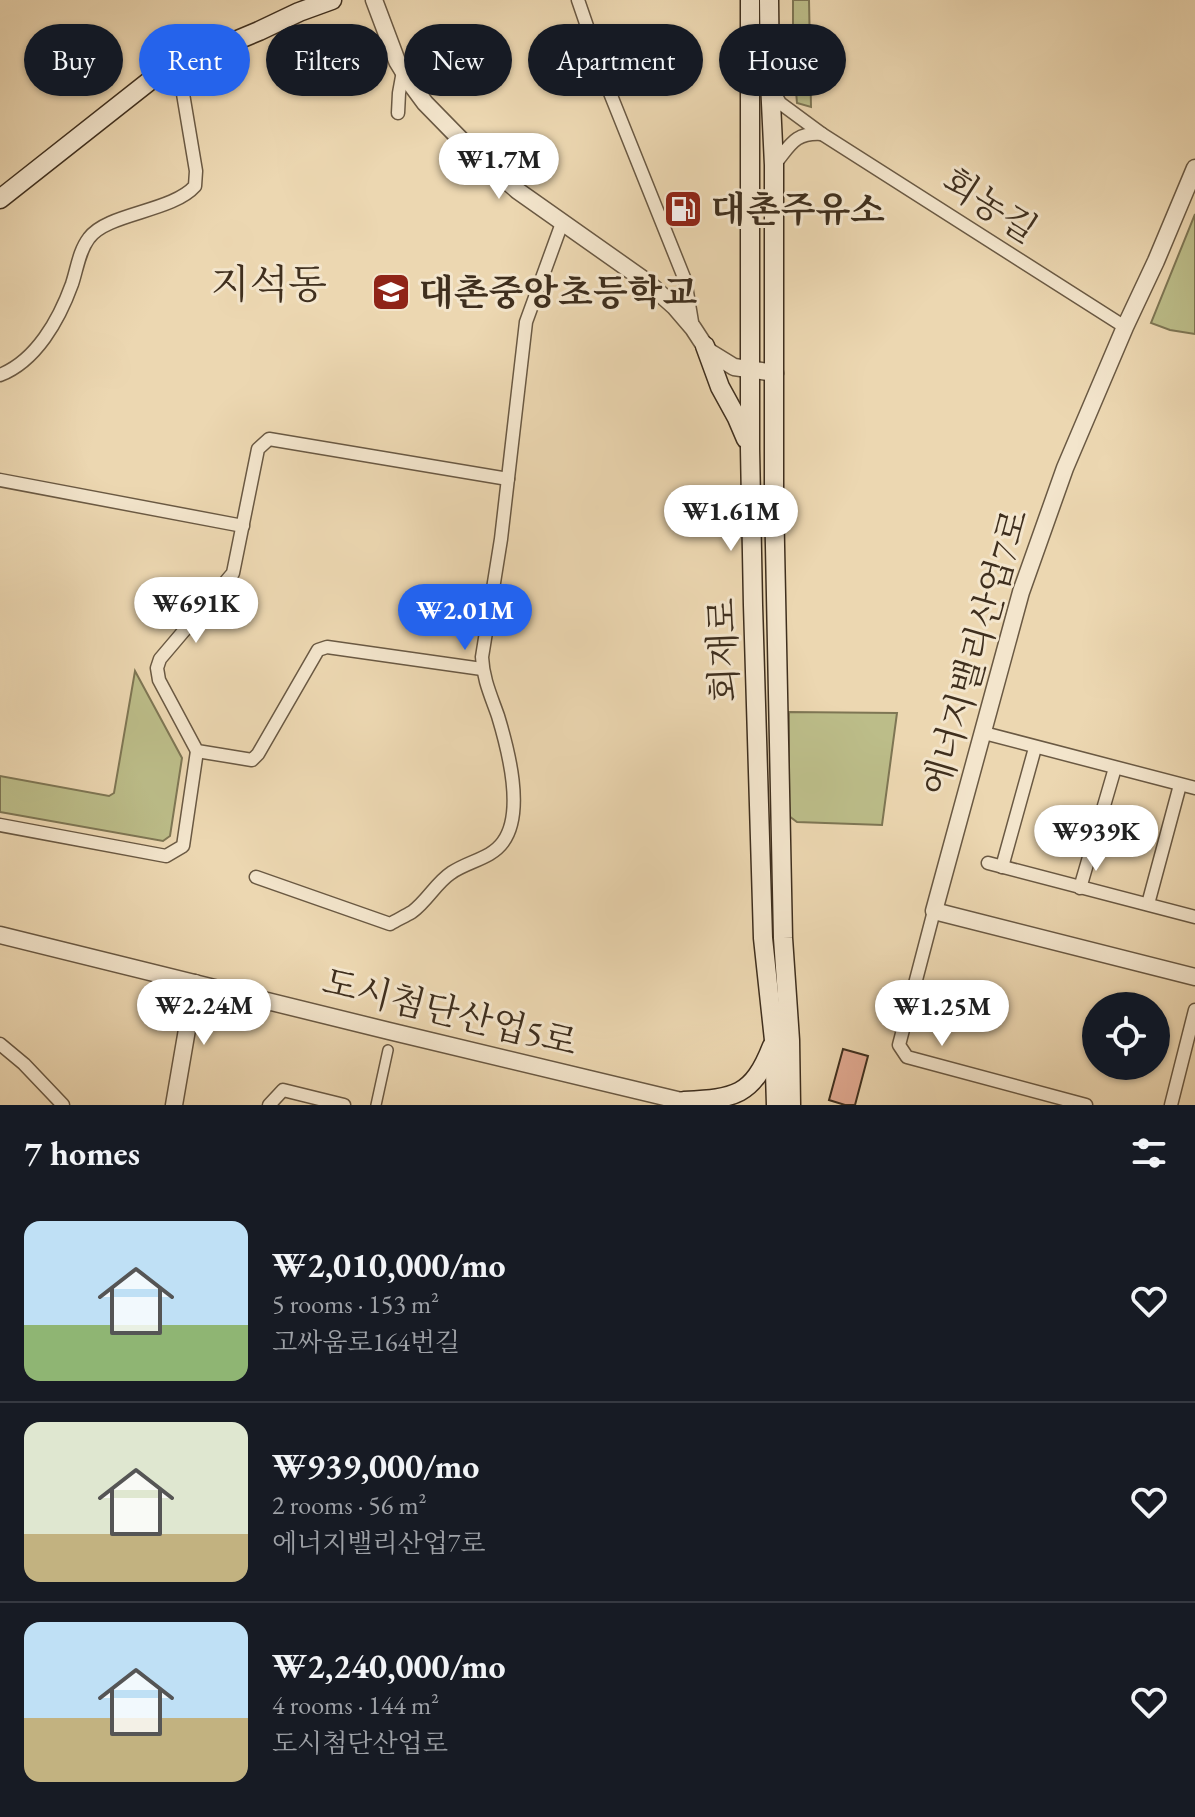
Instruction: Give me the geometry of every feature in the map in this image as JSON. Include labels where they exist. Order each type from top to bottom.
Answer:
[{"type":"main road","points":[[250,35],[332,0]]},
{"type":"main road","name":"회재로","points":[[750,0],[750,449],[763,938],[774,1040],[776,1105]]},
{"type":"main road","name":"회재로","points":[[769,0],[769,24]]},
{"type":"main road","points":[[0,199],[139,89]]},
{"type":"main road","name":"회재로","points":[[771,96],[782,923],[791,1105]]},
{"type":"main road","points":[[705,346],[720,387],[750,449]]},
{"type":"main road","points":[[691,1104],[744,1090],[755,1080],[774,1040]]},
{"type":"street","points":[[374,0],[397,61],[425,103],[448,128],[518,191],[647,282],[675,307],[708,351],[734,367],[775,373]]},
{"type":"street","points":[[578,0],[610,93],[685,280],[693,328]]},
{"type":"street","points":[[398,113],[403,71]]},
{"type":"street","points":[[0,375],[21,364],[41,342],[71,287],[91,235],[105,226],[179,198],[195,186],[196,171],[183,96]]},
{"type":"street","name":"회농길","points":[[777,96],[780,103],[822,134],[1125,327]]},
{"type":"street","points":[[774,165],[797,138],[822,134]]},
{"type":"street","name":"에너지밸리산업7로","points":[[934,911],[1030,565],[1065,468],[1195,168]]},
{"type":"street","points":[[256,877],[390,924],[413,911],[452,873],[492,854],[504,841],[514,802],[508,755],[482,669],[484,642],[501,539],[526,322],[562,223]]},
{"type":"street","points":[[0,825],[166,856],[183,846],[197,751],[159,680],[157,668],[160,659],[233,573],[258,449],[269,439],[508,479]]},
{"type":"street","points":[[0,480],[243,526]]},
{"type":"street","points":[[197,751],[252,760],[318,650],[327,647],[482,669]]},
{"type":"street","points":[[984,733],[1195,788]]},
{"type":"street","points":[[1002,867],[1035,748]]},
{"type":"street","points":[[1080,888],[1115,768]]},
{"type":"street","points":[[1148,904],[1180,785]]},
{"type":"street","points":[[988,863],[1195,917]]},
{"type":"street","points":[[1086,1105],[907,1057],[899,1045],[934,911],[1195,977]]},
{"type":"street","name":"도시첨단산업5로","points":[[0,935],[691,1104]]},
{"type":"street","points":[[174,1105],[195,983]]},
{"type":"street","points":[[1171,1105],[1195,1010]]},
{"type":"street","points":[[0,1044],[63,1105]]},
{"type":"street","points":[[376,1105],[388,1050]]},
{"type":"street","points":[[269,1105],[283,1090],[344,1105]]},
{"type":"green space","points":[[793,0],[809,0],[809,24],[793,24]]},
{"type":"green space","points":[[796,96],[811,96],[811,107],[797,103]]},
{"type":"green space","points":[[1195,214],[1195,334],[1151,323]]},
{"type":"green space","points":[[135,671],[182,758],[170,836],[163,841],[0,812],[0,776],[109,796],[114,793]]},
{"type":"green space","points":[[789,712],[897,713],[882,825],[797,822],[789,816]]},
{"type":"building","points":[[843,1049],[868,1056],[855,1105],[829,1100]]},
{"type":"place","name":"대촌주유소","points":[[683,209]]},
{"type":"place","name":"대촌중앙초등학교","points":[[391,292]]},
{"type":"district","name":"지석동","points":[[269,284]]}]
